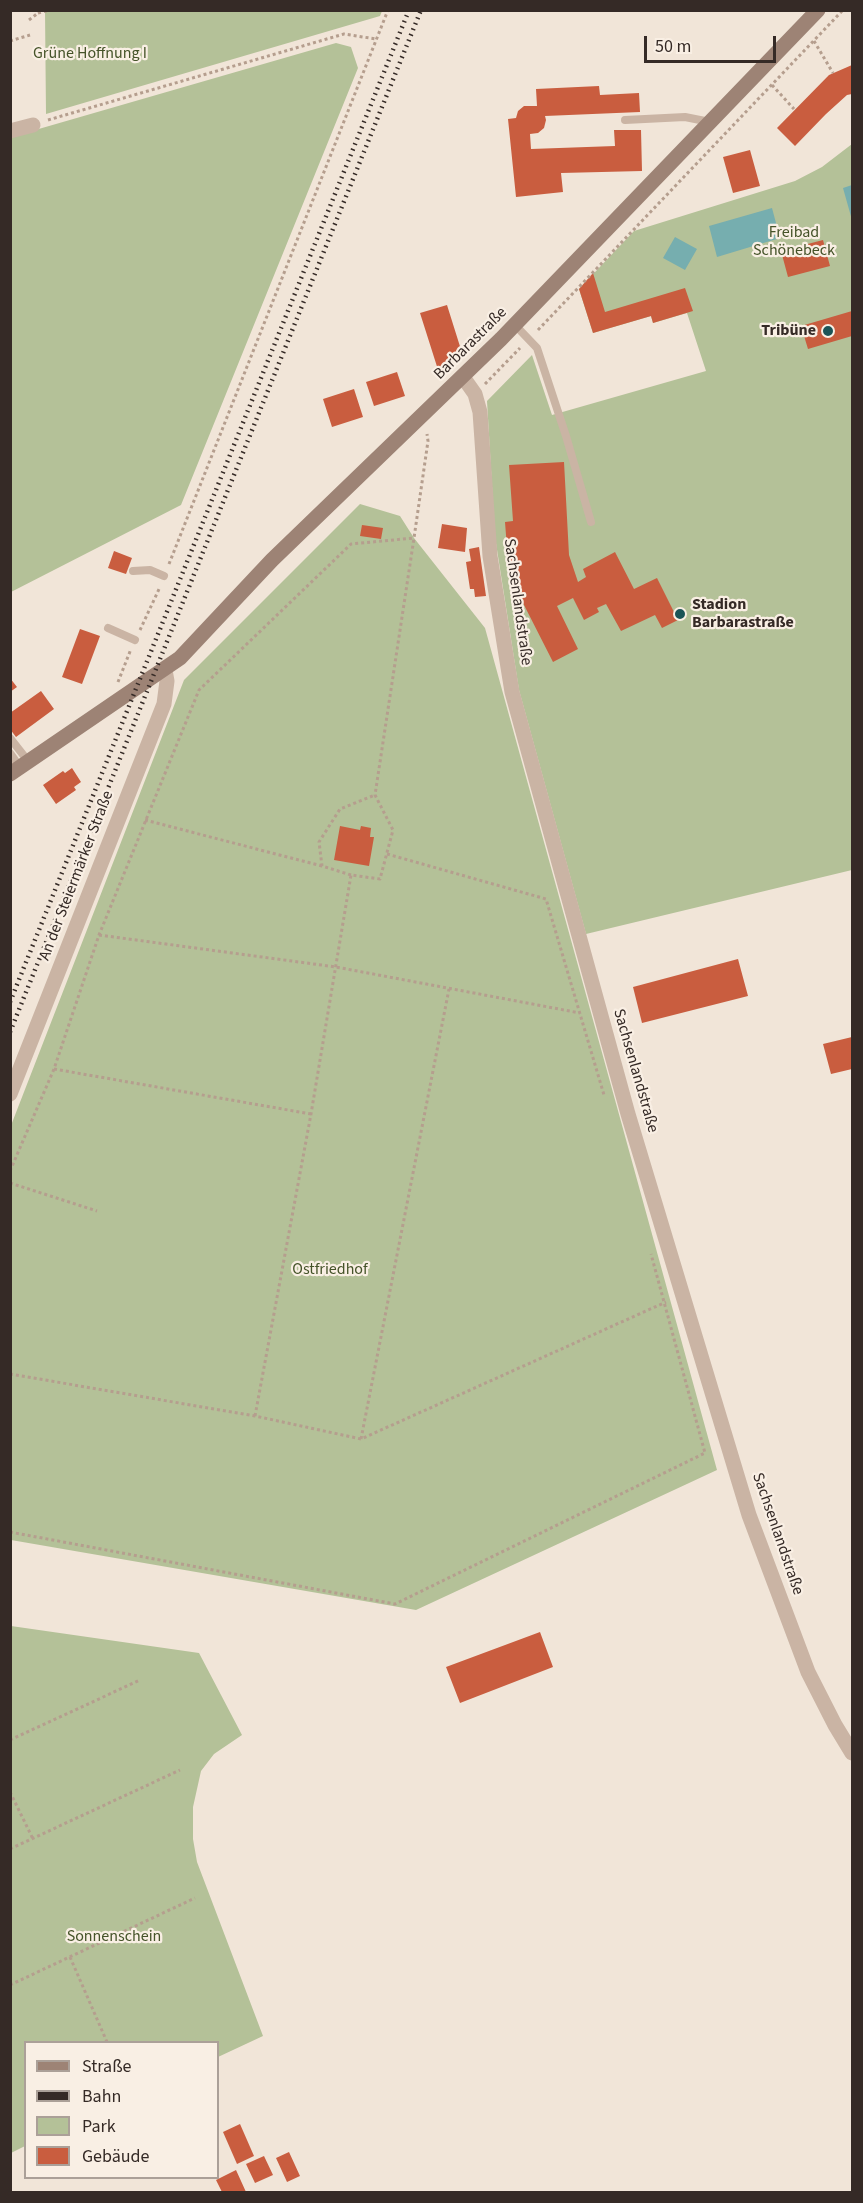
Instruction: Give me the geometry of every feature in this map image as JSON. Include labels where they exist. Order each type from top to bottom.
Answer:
[{"type":"street","name":"Barbarastraße","points":[[19,767],[165,670],[195,644],[272,560],[464,378],[818,10]]},
{"type":"street","points":[[10,131],[33,125]]},
{"type":"street","name":"Sachsenlandstraße","points":[[464,378],[475,394],[480,412],[490,555],[512,692],[628,1113],[749,1515],[808,1672],[852,1753]]},
{"type":"street","name":"An der Steiermärker Straße","points":[[10,1094],[164,704],[167,681],[165,670]]},
{"type":"lane","points":[[625,120],[685,117],[711,122]]},
{"type":"lane","points":[[515,325],[537,348],[591,522]]},
{"type":"lane","points":[[133,572],[150,570],[164,576]]},
{"type":"lane","points":[[108,628],[135,640]]},
{"type":"lane","points":[[10,738],[19,767]]},
{"type":"lane","points":[[10,753],[19,767]]},
{"type":"path","points":[[29,20],[38,12],[51,10]]},
{"type":"path","points":[[118,700],[118,679],[153,606],[388,10]]},
{"type":"path","points":[[475,394],[843,10]]},
{"type":"path","points":[[33,125],[344,34],[376,39]]},
{"type":"path","points":[[10,41],[30,35]]},
{"type":"path","points":[[814,41],[833,73]]},
{"type":"path","points":[[772,85],[794,109]]},
{"type":"path","points":[[145,820],[351,875],[380,879],[393,830],[375,795],[428,441],[427,429],[422,418]]},
{"type":"path","points":[[10,1171],[54,1069],[99,935],[199,690],[351,544],[414,538]]},
{"type":"path","points":[[322,866],[319,842],[340,809],[375,795]]},
{"type":"path","points":[[387,854],[546,899],[606,1102]]},
{"type":"path","points":[[255,1416],[311,1114],[351,875]]},
{"type":"path","points":[[99,935],[336,966],[580,1013]]},
{"type":"path","points":[[361,1439],[449,989]]},
{"type":"path","points":[[54,1069],[311,1114]]},
{"type":"path","points":[[10,1183],[97,1211]]},
{"type":"path","points":[[10,1532],[395,1604],[705,1453],[649,1246]]},
{"type":"path","points":[[10,1374],[255,1416],[361,1439],[666,1302]]},
{"type":"path","points":[[10,1740],[140,1680]]},
{"type":"path","points":[[10,1849],[180,1770]]},
{"type":"path","points":[[10,1792],[33,1839]]},
{"type":"path","points":[[10,1985],[195,1898]]},
{"type":"path","points":[[70,1957],[105,2041]]},
{"type":"green space","name":"Grüne Hoffnung I","points":[[45,10],[382,11],[380,16],[46,114]]},
{"type":"green space","points":[[336,43],[351,47],[358,68],[181,505],[11,592],[11,137]]},
{"type":"green space","name":"Stadion Barbarastraße","points":[[852,144],[852,870],[586,934],[519,690],[495,537],[487,401],[532,355],[552,415],[706,371],[687,313],[653,323],[651,316],[593,333],[579,289],[634,231],[795,181],[822,167]]},
{"type":"green space","name":"Ostfriedhof","points":[[360,504],[400,516],[414,538],[485,628],[717,1470],[416,1610],[11,1540],[10,1128],[184,680]]},
{"type":"green space","name":"Sonnenschein","points":[[11,1626],[199,1653],[242,1735],[214,1754],[201,1771],[193,1807],[193,1839],[197,1862],[263,2036],[219,2057],[219,2041],[24,2041],[24,2146],[11,2153]]},
{"type":"water","points":[[852,185],[852,220],[843,188]]},
{"type":"water","points":[[772,208],[780,238],[717,257],[709,226]]},
{"type":"water","points":[[675,237],[697,249],[685,270],[663,258]]},
{"type":"building","points":[[852,65],[852,94],[847,95],[826,114],[795,146],[777,128],[829,75]]},
{"type":"building","points":[[599,86],[600,95],[639,93],[640,112],[545,116],[544,128],[538,133],[530,134],[531,149],[615,146],[614,130],[641,130],[642,171],[561,173],[563,192],[516,197],[508,119],[516,118],[518,111],[524,106],[537,106],[536,89]]},
{"type":"building","points":[[750,150],[760,186],[733,193],[723,157]]},
{"type":"building","points":[[823,240],[830,266],[788,277],[781,251]]},
{"type":"building","points":[[593,273],[605,312],[685,288],[693,311],[653,323],[651,316],[593,333],[579,289]]},
{"type":"building","points":[[447,305],[463,356],[440,376],[420,313]]},
{"type":"building","name":"Tribüne","points":[[852,311],[852,336],[808,349],[801,326]]},
{"type":"building","points":[[397,372],[405,396],[374,406],[366,382]]},
{"type":"building","points":[[354,389],[363,417],[332,427],[323,399]]},
{"type":"building","points":[[564,462],[569,555],[578,582],[586,577],[583,569],[615,552],[634,589],[657,578],[678,620],[662,628],[655,615],[621,631],[606,604],[597,608],[599,612],[584,620],[573,598],[557,606],[578,649],[553,662],[523,603],[514,561],[508,561],[505,522],[513,521],[509,465]]},
{"type":"building","points":[[442,524],[467,528],[465,552],[438,548]]},
{"type":"building","points":[[362,525],[383,528],[381,539],[360,536]]},
{"type":"building","points":[[479,547],[486,596],[475,597],[474,589],[470,589],[466,562],[471,561],[469,549]]},
{"type":"building","points":[[114,551],[132,558],[126,574],[108,568]]},
{"type":"building","points":[[80,629],[100,636],[82,684],[62,677]]},
{"type":"building","points":[[10,678],[17,687],[10,692]]},
{"type":"building","points":[[41,691],[54,709],[16,737],[10,729],[10,713]]},
{"type":"building","points":[[72,768],[81,782],[74,787],[76,790],[56,804],[43,785],[63,771],[65,773]]},
{"type":"building","points":[[340,826],[360,830],[361,826],[371,828],[370,837],[374,837],[369,866],[334,860]]},
{"type":"building","points":[[738,959],[748,996],[642,1023],[633,987]]},
{"type":"building","points":[[852,1037],[852,1069],[831,1074],[823,1044]]},
{"type":"building","points":[[540,1632],[553,1667],[460,1703],[446,1667]]},
{"type":"building","points":[[240,2124],[254,2156],[237,2164],[223,2132]]},
{"type":"building","points":[[289,2152],[300,2176],[287,2182],[276,2158]]},
{"type":"building","points":[[264,2156],[273,2175],[255,2183],[246,2164]]},
{"type":"building","points":[[236,2170],[246,2192],[222,2192],[216,2180]]},
{"type":"railway","points":[[10,1002],[409,10]]},
{"type":"railway","points":[[10,1032],[421,10]]},
{"type":"place","name":"Tribüne","points":[[828,331]]},
{"type":"place","name":"Stadion Barbarastraße","points":[[680,614]]},
{"type":"park label","name":"Freibad Schönebeck","points":[[794,242]]}]
